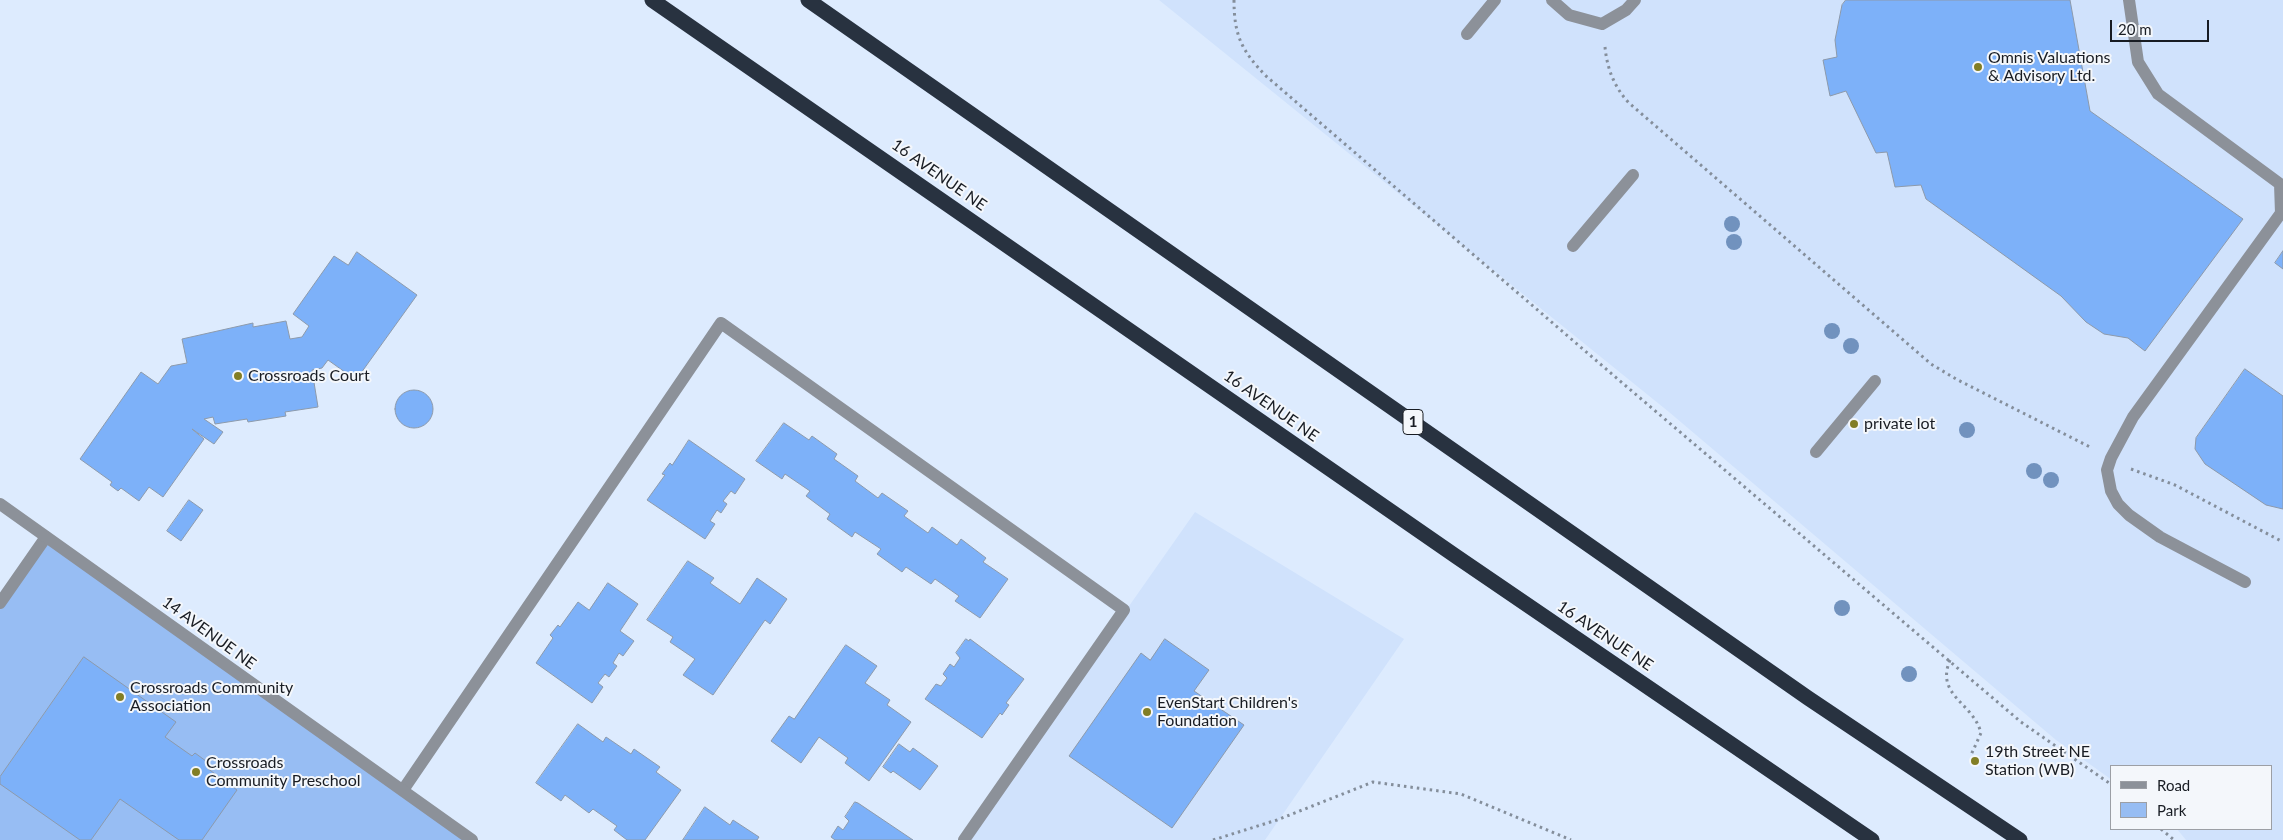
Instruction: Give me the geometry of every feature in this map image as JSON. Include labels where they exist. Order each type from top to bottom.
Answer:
[{"type":"highway","name":"16 AVENUE NE","points":[[652,0],[1457,557],[1872,840]]},
{"type":"highway","name":"1","points":[[808,0],[1808,698],[2020,840]]},
{"type":"street","points":[[1466,34],[1495,0]]},
{"type":"street","points":[[1552,0],[1570,16],[1602,24],[1626,10],[1636,0]]},
{"type":"street","points":[[2129,0],[2138,62],[2158,94],[2280,184],[2282,213],[2133,417],[2111,458],[2107,470],[2108,480],[2118,504],[2143,526],[2245,582]]},
{"type":"street","points":[[1573,246],[1633,175]]},
{"type":"street","points":[[403,790],[721,323],[1124,610],[964,840]]},
{"type":"street","points":[[1816,452],[1875,381]]},
{"type":"street","name":"14 AVENUE NE","points":[[0,504],[472,840]]},
{"type":"street","points":[[0,603],[46,537]]},
{"type":"path","points":[[1234,0],[1234,14],[1240,45],[1249,59],[1266,76],[1830,561],[1950,660],[2021,722],[2110,784]]},
{"type":"path","points":[[1606,57],[1610,74],[1620,93],[1629,103],[1931,364],[1956,380],[2093,449]]},
{"type":"path","points":[[2125,466],[2175,485],[2283,542]]},
{"type":"path","points":[[1950,660],[1946,668],[1947,681],[1951,692],[1973,713],[1981,733],[1971,755]]},
{"type":"path","points":[[1213,840],[1277,820],[1373,782],[1461,794],[1571,840]]},
{"type":"path","points":[[2162,830],[2174,840]]},
{"type":"shaded area","points":[[1159,0],[2283,0],[2283,840],[2186,840],[2178,830],[2273,830],[2273,765],[2110,765],[2110,779],[2056,740],[1669,412]]},
{"type":"shaded area","points":[[1195,512],[1404,639],[1265,840],[965,840]]},
{"type":"green space","points":[[46,537],[472,840],[0,840],[0,603]]},
{"type":"building","points":[[1846,0],[2070,0],[2090,111],[2243,219],[2145,351],[2128,338],[2104,334],[2086,322],[2061,296],[1926,199],[1921,185],[1895,187],[1887,152],[1876,153],[1846,91],[1830,96],[1823,60],[1837,57],[1835,40],[1842,5]]},
{"type":"building","points":[[2283,251],[2283,269],[2275,263]]},
{"type":"building","name":"Crossroads Court","points":[[357,252],[417,295],[356,380],[328,360],[322,368],[312,370],[318,407],[285,412],[286,416],[248,422],[247,419],[215,424],[213,417],[204,419],[223,432],[214,444],[192,429],[204,439],[163,497],[149,487],[139,501],[121,488],[118,491],[110,485],[112,482],[80,459],[141,372],[158,384],[171,366],[187,363],[182,339],[253,323],[253,327],[286,321],[290,339],[302,337],[309,326],[293,314],[334,256],[348,265]]},
{"type":"building","points":[[2245,369],[2283,396],[2283,509],[2266,505],[2205,464],[2195,449],[2196,438]]},
{"type":"building","points":[[414,390],[427,396],[433,409],[427,422],[414,428],[401,422],[395,409],[401,396]]},
{"type":"building","points":[[784,423],[809,440],[812,436],[837,454],[834,459],[858,476],[855,481],[878,498],[882,493],[908,511],[904,516],[928,533],[932,527],[957,545],[961,539],[986,558],[983,562],[1008,579],[980,618],[955,601],[959,596],[935,579],[931,584],[906,567],[902,572],[877,554],[881,549],[855,532],[852,537],[827,519],[830,514],[806,496],[810,491],[785,474],[782,479],[756,461]]},
{"type":"building","points":[[689,440],[745,479],[735,494],[731,491],[723,501],[727,504],[721,513],[717,510],[710,521],[715,524],[705,539],[647,500],[665,475],[662,474],[670,463],[672,465]]},
{"type":"building","points":[[189,500],[203,510],[181,541],[167,531]]},
{"type":"building","points":[[688,561],[714,578],[710,583],[740,604],[757,578],[787,599],[770,624],[765,620],[713,695],[683,675],[695,659],[670,642],[673,637],[647,620]]},
{"type":"building","points":[[608,583],[638,604],[620,631],[634,641],[623,656],[619,653],[613,663],[617,666],[609,677],[605,674],[598,683],[603,687],[592,703],[536,663],[553,638],[550,635],[558,625],[560,627],[578,602],[589,610]]},
{"type":"building","points":[[966,639],[969,641],[970,639],[1024,679],[1006,703],[1009,705],[1002,715],[1000,713],[982,738],[925,699],[936,684],[941,686],[947,678],[943,674],[950,664],[954,667],[960,658],[956,653]]},
{"type":"building","points":[[1165,639],[1209,670],[1194,691],[1244,725],[1172,828],[1069,756],[1141,653],[1150,660]]},
{"type":"building","points":[[846,645],[877,666],[865,683],[890,700],[887,705],[911,722],[869,781],[845,763],[848,758],[819,737],[801,763],[771,741],[789,716],[794,719]]},
{"type":"building","points":[[84,657],[176,722],[165,737],[192,756],[195,753],[210,764],[207,768],[237,790],[202,840],[179,840],[120,799],[91,840],[80,840],[0,784],[0,777]]},
{"type":"building","points":[[578,724],[603,742],[606,737],[631,754],[634,749],[660,767],[656,772],[681,790],[645,840],[627,840],[614,830],[617,826],[593,809],[589,813],[565,795],[561,801],[536,783]]},
{"type":"building","points":[[899,744],[910,752],[913,748],[938,766],[920,790],[893,771],[891,773],[883,767]]},
{"type":"building","points":[[855,802],[913,840],[835,840],[831,837],[838,826],[843,830],[849,821],[845,817]]},
{"type":"building","points":[[705,807],[730,825],[733,820],[759,837],[757,840],[683,840]]},
{"type":"place","name":"Omnis Valuations & Advisory Ltd.","points":[[1978,67]]},
{"type":"place","name":"Crossroads Court","points":[[238,376]]},
{"type":"place","name":"private lot","points":[[1854,424]]},
{"type":"place","name":"Crossroads Community Association","points":[[120,697]]},
{"type":"place","name":"EvenStart Children's Foundation","points":[[1147,712]]},
{"type":"place","name":"19th Street NE Station (WB)","points":[[1975,761]]},
{"type":"place","name":"Crossroads Community Preschool","points":[[196,772]]}]
